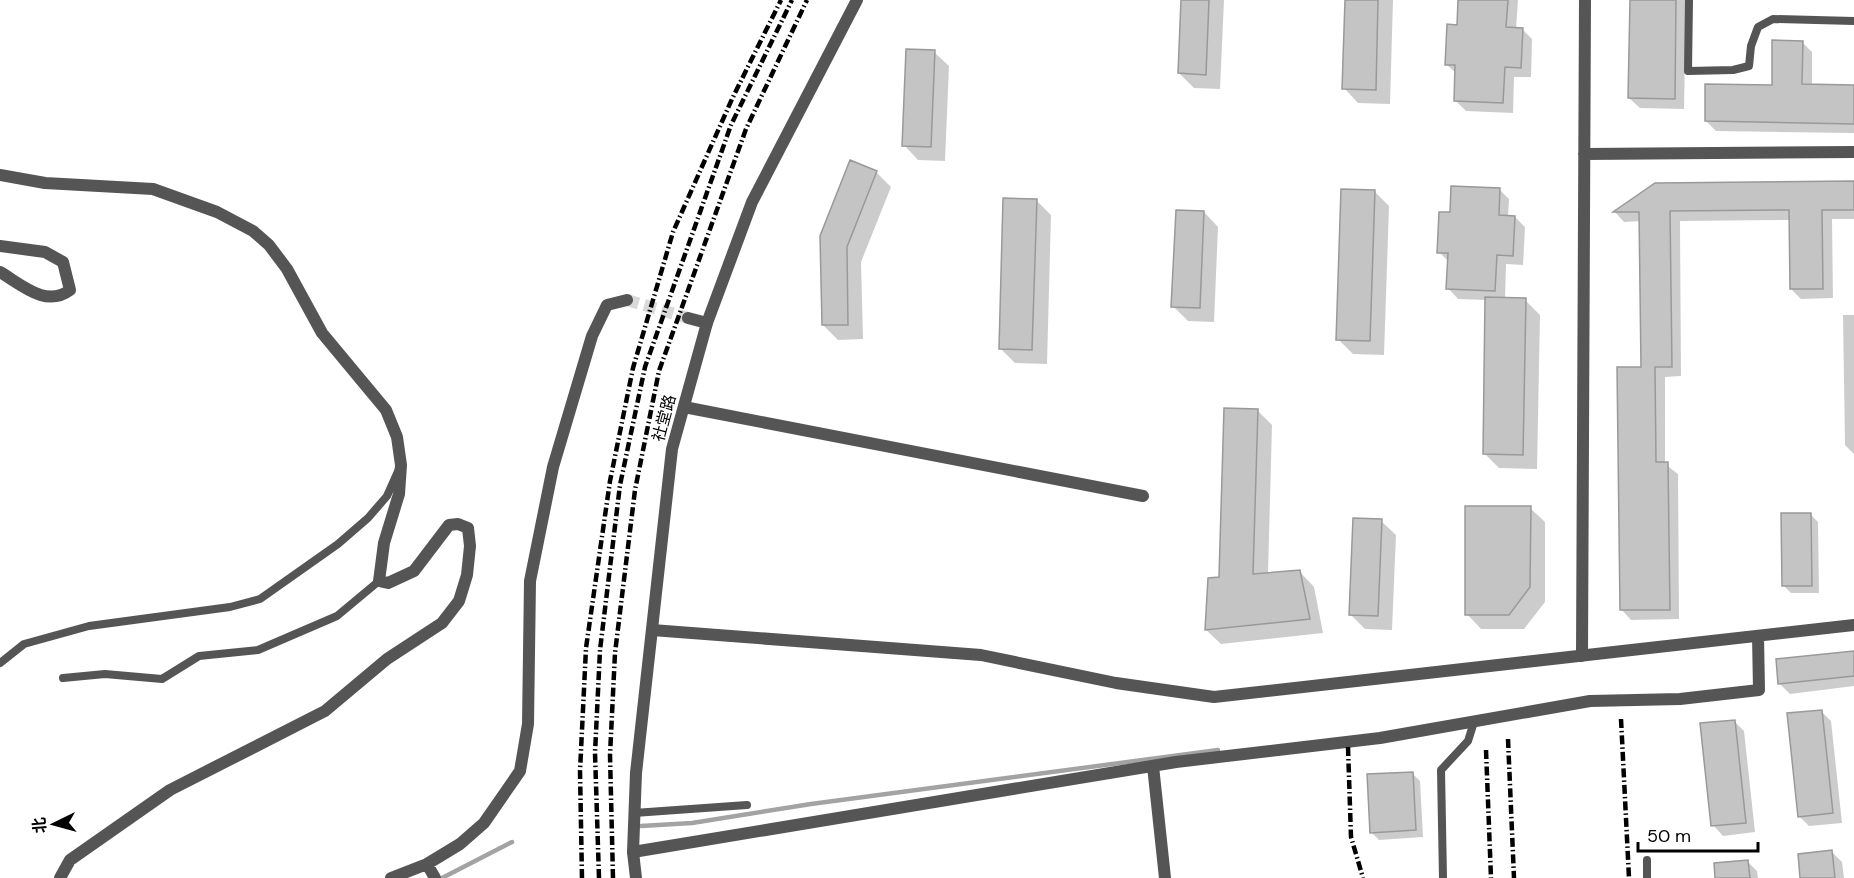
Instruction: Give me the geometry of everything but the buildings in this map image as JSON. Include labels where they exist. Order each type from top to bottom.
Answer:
[{"type":"street","name":"社堂路","points":[[636,878],[633,852],[636,773],[672,450],[707,323],[752,202],[857,0]]},
{"type":"street","points":[[1582,656],[1585,0]]},
{"type":"street","points":[[1584,154],[1854,152]]},
{"type":"street","points":[[0,175],[45,183],[153,189],[217,212],[253,231],[287,268],[322,333],[386,410],[397,437],[401,465],[399,494],[384,543],[379,580],[388,583],[414,571],[449,525],[458,524],[468,528],[470,546],[467,575],[459,601],[442,623],[387,659],[325,711],[170,790],[70,860],[60,878]]},
{"type":"street","points":[[0,246],[45,252],[63,262],[70,290],[61,297],[42,297],[0,272]]},
{"type":"street","points":[[391,878],[431,871],[484,823],[520,771],[528,724],[530,581],[553,467],[592,336],[607,305],[627,300]]},
{"type":"street","points":[[688,318],[707,323]]},
{"type":"street","points":[[684,406],[1143,496]]},
{"type":"street","points":[[652,630],[981,655],[1116,683],[1214,697],[1854,625]]},
{"type":"street","points":[[633,852],[1153,766],[1380,738],[1590,701],[1680,699],[1759,690],[1758,636]]},
{"type":"street","points":[[1153,766],[1165,878]]},
{"type":"lane","points":[[1689,0],[1688,71],[1733,70],[1749,66],[1750,46],[1758,27],[1773,19],[1854,21]]},
{"type":"lane","points":[[0,663],[24,644],[89,626],[230,607],[260,599],[338,544],[368,518],[387,496],[401,465]]},
{"type":"lane","points":[[63,678],[105,674],[162,679],[199,656],[258,650],[337,616],[379,580]]},
{"type":"lane","points":[[1443,878],[1441,770],[1468,741],[1474,722]]},
{"type":"lane","points":[[634,813],[747,805]]},
{"type":"lane","points":[[1647,860],[1647,878]]},
{"type":"waterway","points":[[641,826],[692,823],[811,804],[1218,750]]},
{"type":"waterway","points":[[442,878],[512,842]]},
{"type":"tunnel","points":[[627,300],[688,318]]},
{"type":"railway","points":[[582,878],[580,771],[586,648],[610,481],[633,368],[673,232],[732,99],[781,0]]},
{"type":"railway","points":[[599,878],[595,753],[600,650],[620,485],[645,367],[731,125],[792,0]]},
{"type":"railway","points":[[613,878],[610,755],[615,653],[635,490],[659,371],[746,129],[807,0]]},
{"type":"railway","points":[[1621,719],[1629,878]]},
{"type":"railway","points":[[1508,739],[1514,878]]},
{"type":"railway","points":[[1348,747],[1351,837],[1363,878]]},
{"type":"railway","points":[[1486,750],[1491,878]]}]
